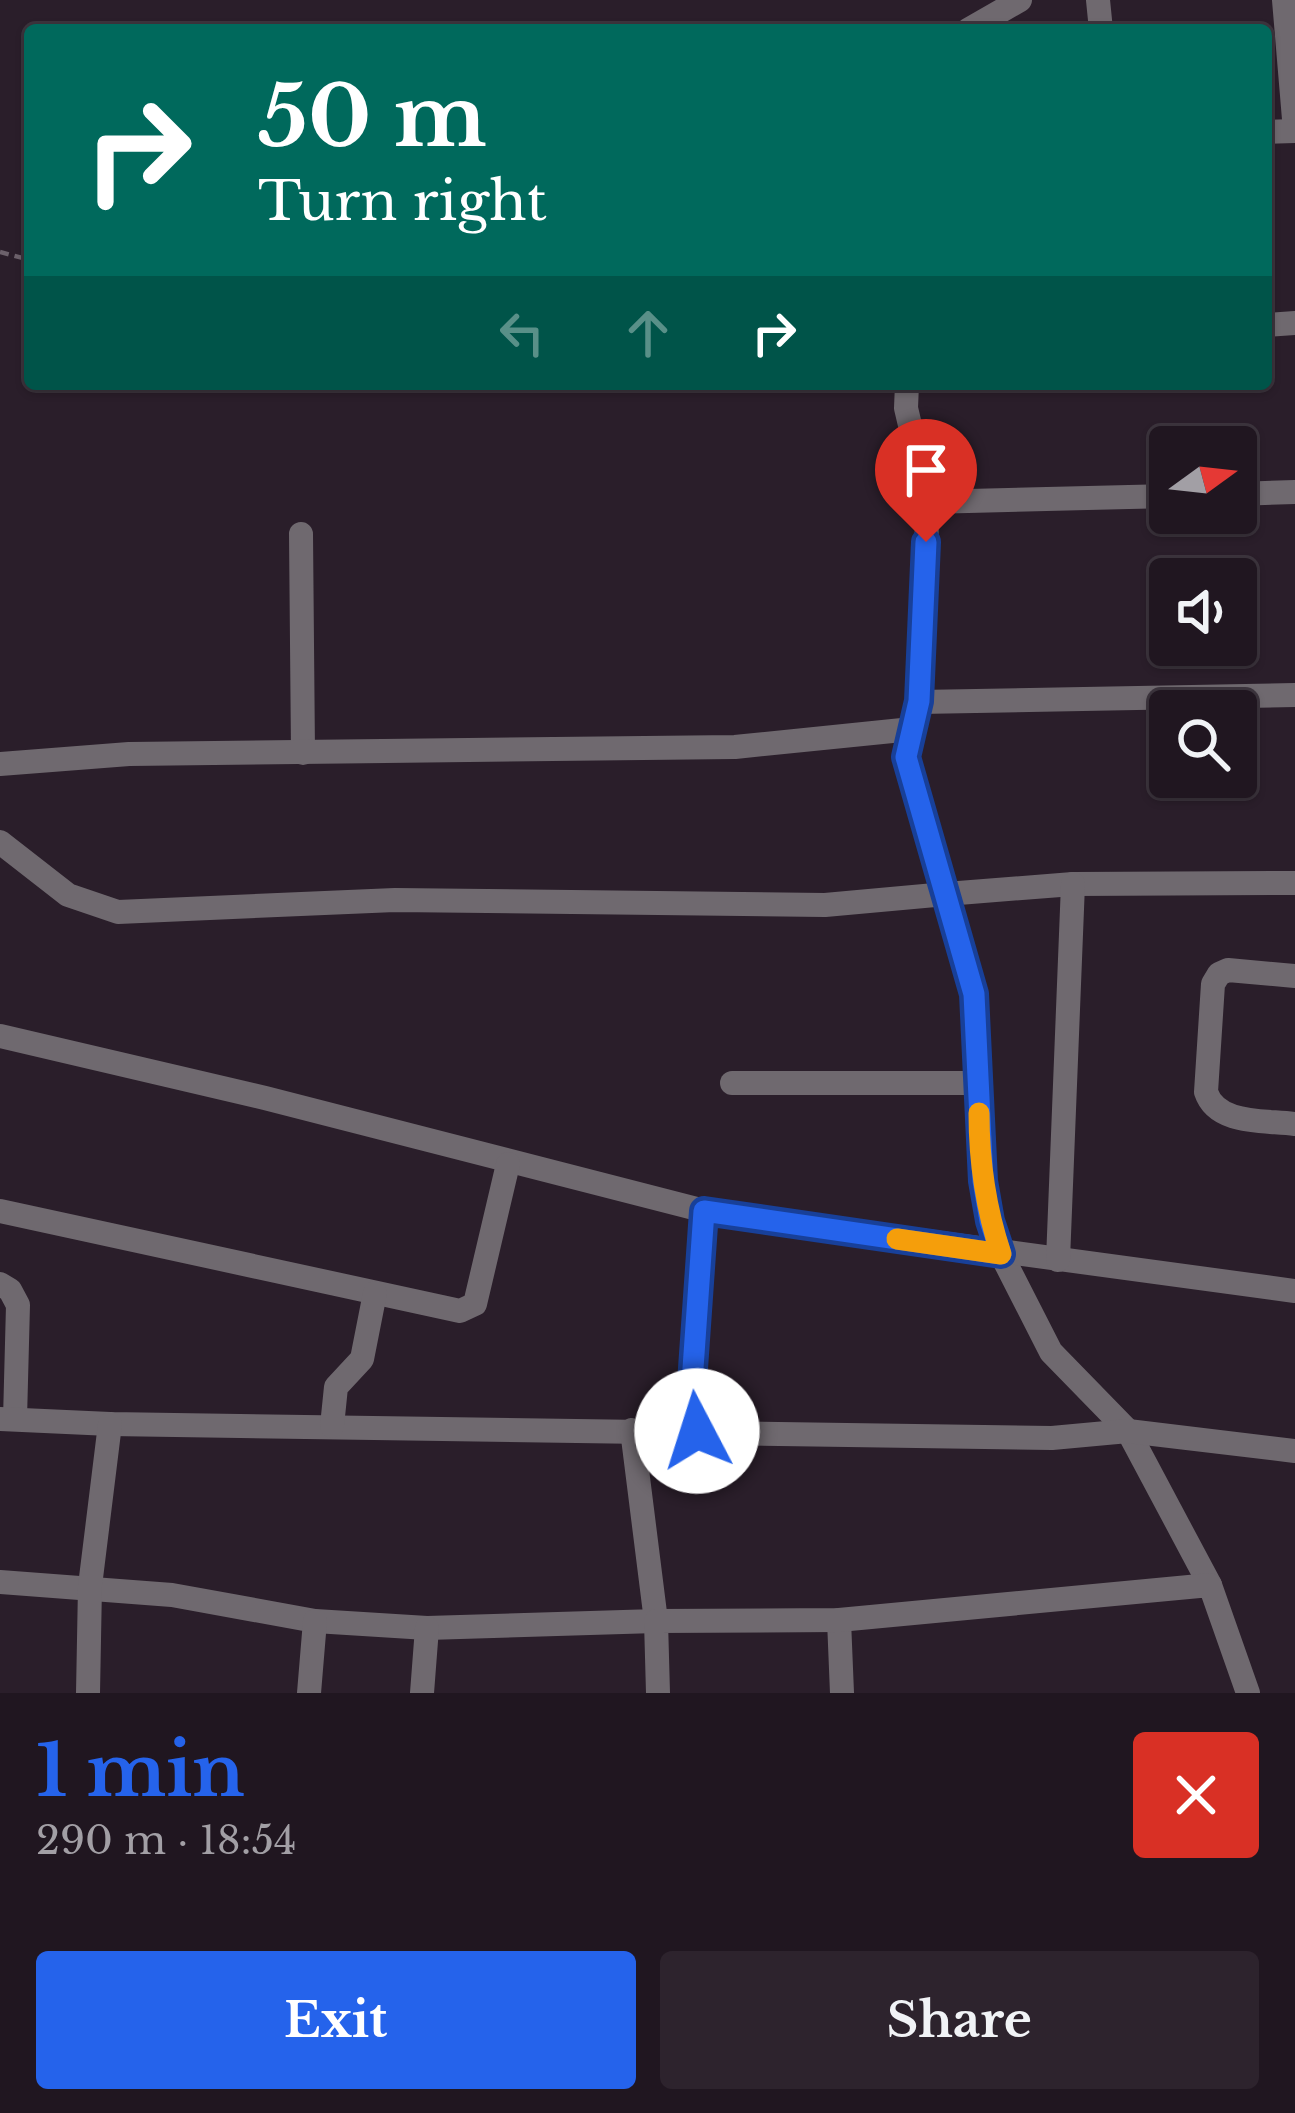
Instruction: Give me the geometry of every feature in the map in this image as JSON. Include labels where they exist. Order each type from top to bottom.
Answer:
[{"type":"street","points":[[978,24],[1020,0]]},
{"type":"street","points":[[1284,0],[1295,131]]},
{"type":"street","points":[[907,390],[906,407],[928,502],[919,701],[906,757],[974,994],[983,1181],[990,1221],[1001,1254],[1051,1352],[1128,1431],[1210,1585],[1248,1693]]},
{"type":"street","points":[[1257,493],[1295,492]]},
{"type":"street","points":[[928,502],[1149,497]]},
{"type":"street","points":[[301,534],[303,753]]},
{"type":"street","points":[[919,701],[1295,695]]},
{"type":"street","points":[[0,764],[129,754],[735,747],[913,728]]},
{"type":"street","points":[[0,842],[68,895],[118,912],[395,900],[825,904],[1072,884],[1295,883]]},
{"type":"street","points":[[1058,1260],[1072,884]]},
{"type":"street","points":[[1295,976],[1228,970],[1219,974],[1213,984],[1206,1092],[1211,1106],[1221,1114],[1295,1124]]},
{"type":"street","points":[[0,1036],[265,1098],[704,1211],[1295,1291]]},
{"type":"street","points":[[732,1083],[979,1083]]},
{"type":"street","points":[[0,1211],[460,1311],[475,1304],[508,1164]]},
{"type":"street","points":[[697,1431],[691,1397],[704,1211]]},
{"type":"street","points":[[0,1284],[10,1290],[18,1305],[7,1419],[1052,1438],[1128,1431],[1295,1451]]},
{"type":"street","points":[[332,1426],[337,1382],[362,1359],[375,1293]]},
{"type":"street","points":[[88,1693],[90,1586],[110,1424]]},
{"type":"street","points":[[632,1430],[656,1621],[658,1693]]},
{"type":"street","points":[[0,1582],[90,1586],[240,1605],[315,1622],[427,1628],[839,1620],[1210,1585]]},
{"type":"street","points":[[839,1620],[842,1693]]},
{"type":"street","points":[[310,1693],[315,1622]]},
{"type":"street","points":[[422,1693],[427,1628]]},
{"type":"slow traffic","points":[[897,1239],[1001,1254],[983,1181],[979,1113]]},
{"type":"route","points":[[697,1431],[692,1362],[704,1211],[1001,1254],[983,1181],[974,994],[906,757],[919,701],[926,542]]}]
